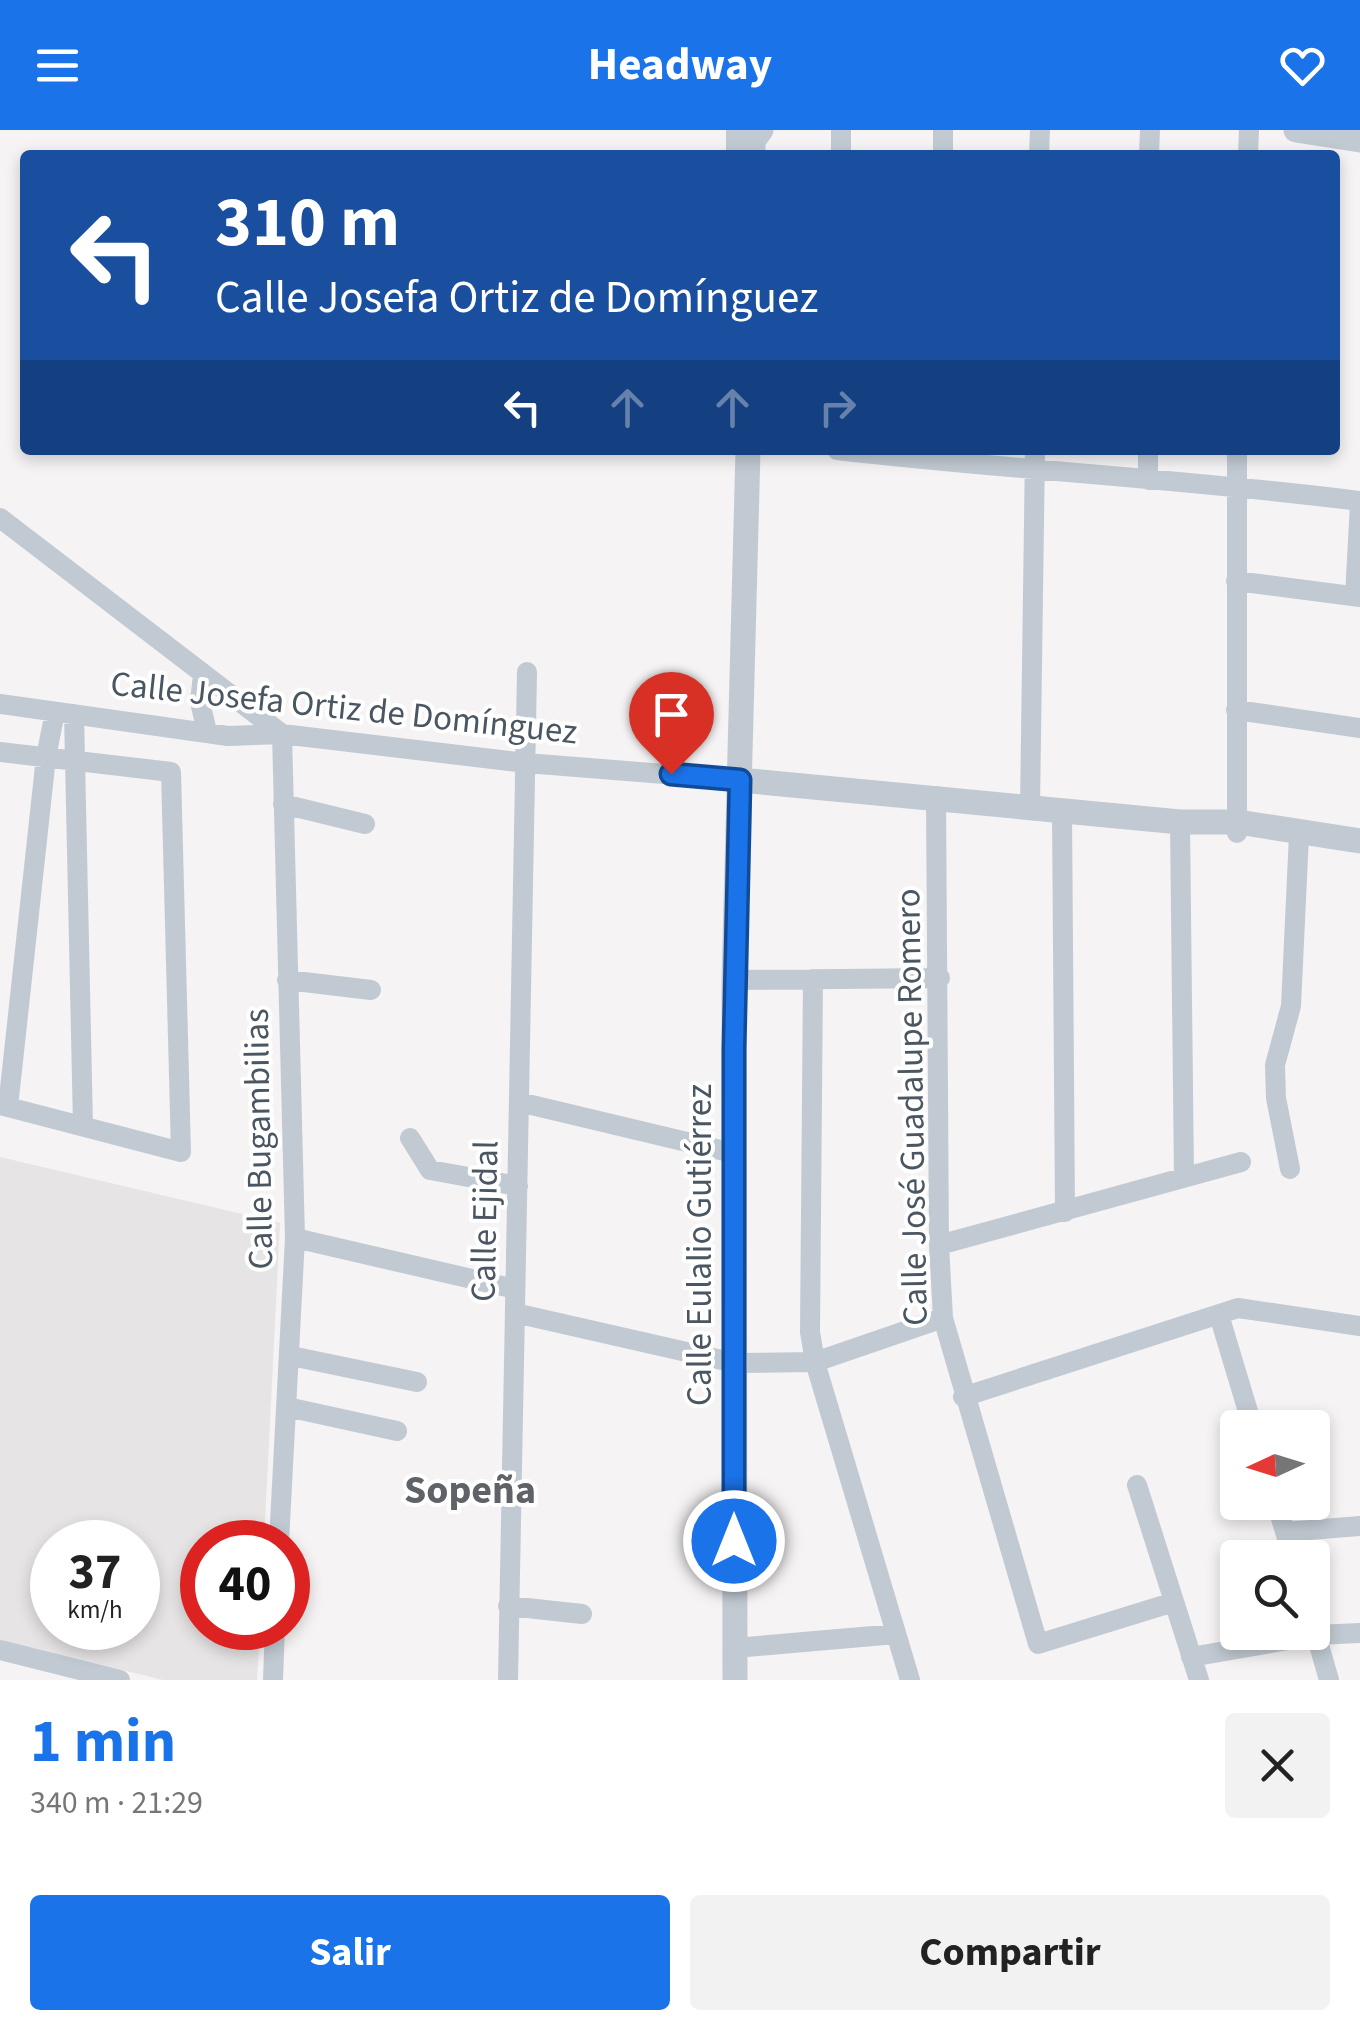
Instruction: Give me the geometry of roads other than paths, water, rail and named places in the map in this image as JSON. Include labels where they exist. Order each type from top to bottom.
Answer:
[{"type":"street","points":[[1296,130],[1360,140]]},
{"type":"street","points":[[736,455],[746,503]]},
{"type":"street","name":"Calle Eulalio Gutiérrez","points":[[734,1680],[734,980],[748,455]]},
{"type":"street","points":[[884,455],[1035,472],[1236,485],[1360,502],[1358,597],[1236,580]]},
{"type":"street","points":[[1030,808],[1035,455]]},
{"type":"street","points":[[1148,455],[1148,480]]},
{"type":"street","points":[[1231,826],[1236,710],[1237,455]]},
{"type":"street","points":[[0,518],[282,734]]},
{"type":"street","name":"Calle Ejidal","points":[[508,1680],[527,672]]},
{"type":"street","points":[[204,674],[200,702],[207,732]]},
{"type":"street","name":"Calle Josefa Ortiz de Domínguez","points":[[0,704],[207,732],[282,734],[526,762],[936,796],[1062,812],[1231,826],[1360,854]]},
{"type":"street","points":[[1236,710],[1360,728]]},
{"type":"street","points":[[0,752],[46,758],[171,772],[181,1152],[4,1106],[46,758],[65,713]]},
{"type":"street","points":[[65,713],[73,760],[83,1126]]},
{"type":"street","name":"Calle Bugambilias","points":[[280,1520],[295,1238],[282,734]]},
{"type":"street","name":"Calle José Guadalupe Romero","points":[[936,796],[939,1245],[943,1318],[963,1397],[1038,1644],[1174,1602]]},
{"type":"street","points":[[283,804],[365,824]]},
{"type":"street","points":[[1062,812],[1066,1212]]},
{"type":"street","points":[[1180,822],[1184,1178]]},
{"type":"street","points":[[1290,1169],[1276,1098],[1275,1065],[1291,1006],[1298,841]]},
{"type":"street","name":"Calle Josefa Ortiz de Domínguez","points":[[1298,841],[1360,841]]},
{"type":"street","points":[[734,980],[940,978]]},
{"type":"street","points":[[813,979],[810,1332],[815,1362],[910,1680]]},
{"type":"street","points":[[287,980],[371,990]]},
{"type":"street","points":[[520,1102],[733,1153]]},
{"type":"street","points":[[410,1138],[430,1170],[518,1186]]},
{"type":"street","points":[[939,1245],[1242,1162]]},
{"type":"street","points":[[295,1238],[515,1289]]},
{"type":"street","points":[[963,1397],[1238,1308],[1360,1326]]},
{"type":"street","points":[[515,1313],[734,1363],[815,1362],[943,1318]]},
{"type":"street","points":[[1219,1315],[1248,1410]]},
{"type":"street","points":[[290,1356],[417,1382]]},
{"type":"street","points":[[287,1407],[397,1431]]},
{"type":"street","points":[[1136,1485],[1198,1680]]},
{"type":"street","points":[[1281,1520],[1287,1540]]},
{"type":"street","points":[[1285,1532],[1360,1526]]},
{"type":"street","points":[[508,1606],[582,1614]]},
{"type":"street","points":[[1330,1630],[1360,1633]]},
{"type":"street","points":[[734,1648],[896,1634]]},
{"type":"street","points":[[0,1650],[120,1680]]},
{"type":"street","points":[[273,1680],[274,1650]]},
{"type":"street","points":[[1191,1657],[1222,1650]]},
{"type":"street","points":[[1320,1650],[1329,1680]]},
{"type":"district","name":"Sopeña","points":[[470,1489]]}]
